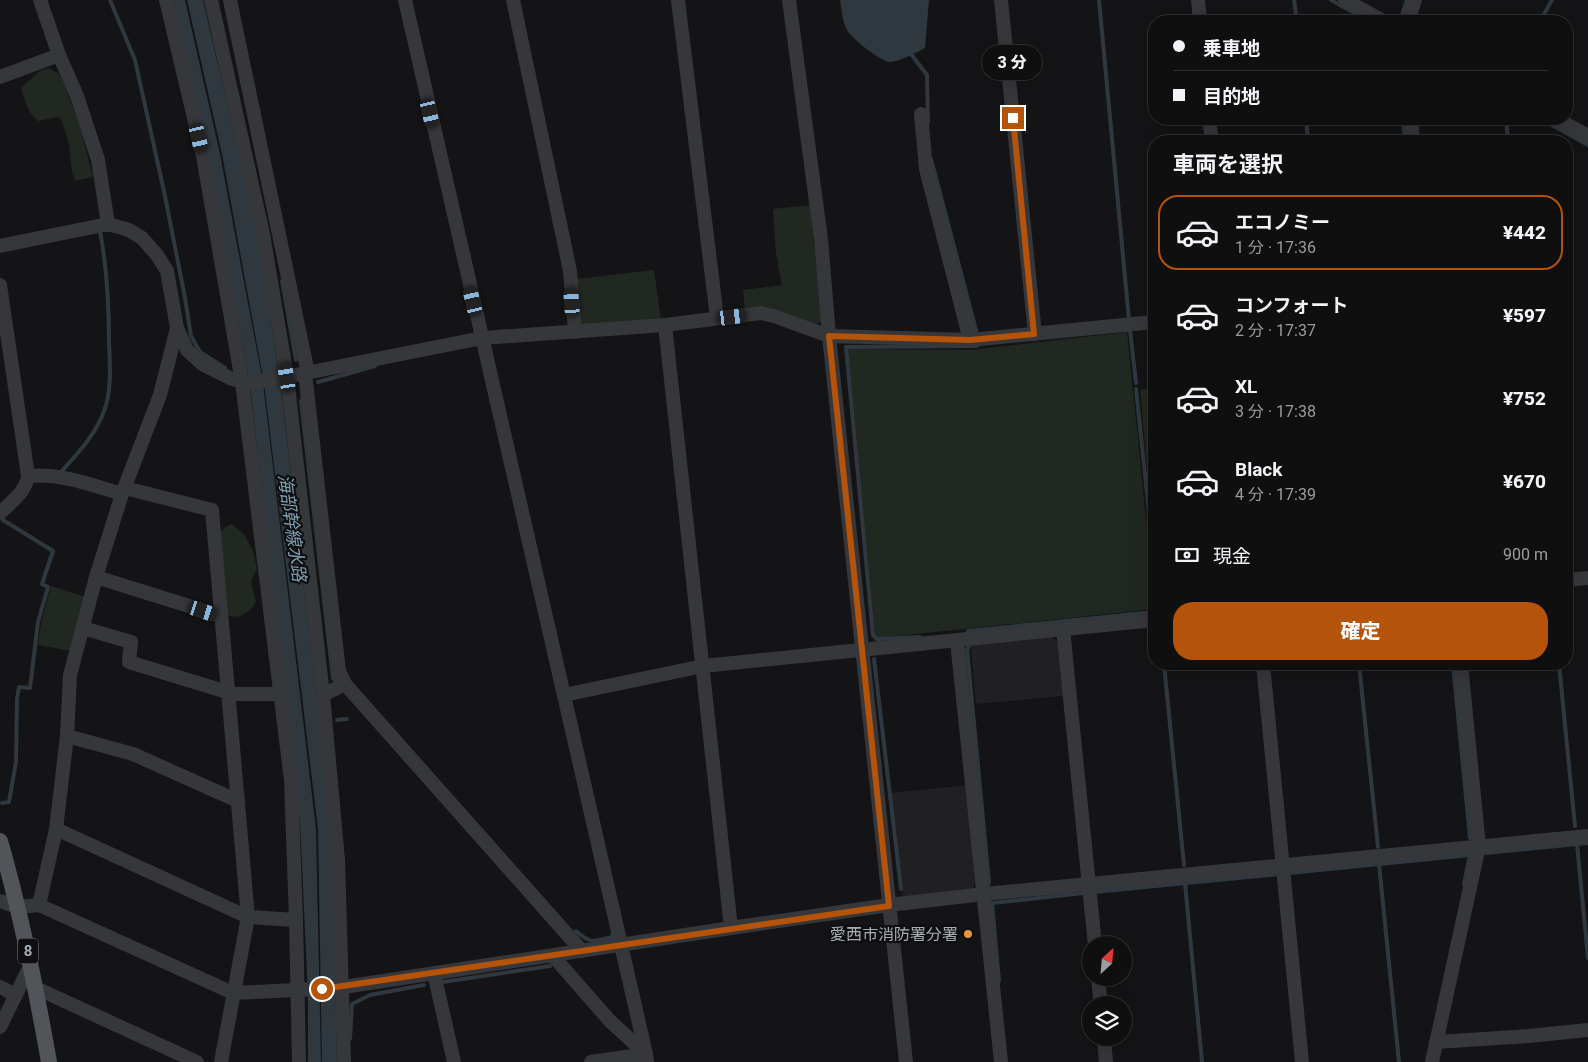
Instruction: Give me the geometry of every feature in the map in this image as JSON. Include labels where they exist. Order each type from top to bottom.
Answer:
[{"type":"main road","name":"8","points":[[0,841],[31,964],[49,1062]]},
{"type":"street","points":[[40,0],[58,55],[77,96],[98,160],[108,224]]},
{"type":"street","points":[[166,0],[203,156],[245,383],[291,780],[296,920],[302,990],[299,1062]]},
{"type":"street","points":[[211,0],[263,234],[284,378],[323,695],[338,860],[340,988],[344,1062]]},
{"type":"street","points":[[230,0],[306,373],[339,671],[345,684],[582,951]]},
{"type":"street","points":[[405,0],[647,1058]]},
{"type":"street","points":[[513,0],[570,271],[575,332]]},
{"type":"street","points":[[678,0],[717,318]]},
{"type":"street","points":[[789,0],[821,239],[861,650],[906,1062]]},
{"type":"street","points":[[1001,0],[1034,334]]},
{"type":"street","points":[[1198,0],[1199,15]]},
{"type":"street","points":[[1345,0],[1372,15]]},
{"type":"street","points":[[1410,15],[1415,0]]},
{"type":"street","points":[[0,77],[58,55]]},
{"type":"street","points":[[921,114],[926,169],[970,340]]},
{"type":"street","points":[[1568,125],[1588,136]]},
{"type":"street","points":[[0,246],[108,224],[129,230],[142,238],[158,255],[167,271],[177,328],[187,350],[202,364],[232,379],[245,383],[284,378],[482,338],[665,325],[761,314],[774,316],[829,336],[970,340],[1148,323]]},
{"type":"street","points":[[0,285],[28,476],[27,484],[15,499],[0,512]]},
{"type":"street","points":[[665,325],[732,928]]},
{"type":"street","points":[[39,905],[56,829],[67,736],[70,675],[96,577],[124,491],[160,395],[177,328]]},
{"type":"street","points":[[28,476],[61,476],[212,510],[248,917],[232,993],[221,1062]]},
{"type":"street","points":[[96,577],[221,616]]},
{"type":"street","points":[[1573,579],[1588,578]]},
{"type":"street","points":[[564,695],[703,666],[1148,621]]},
{"type":"street","points":[[83,628],[131,642],[129,662],[227,693],[280,694]]},
{"type":"street","points":[[1063,628],[1094,936]]},
{"type":"street","points":[[957,641],[1001,1062]]},
{"type":"street","points":[[1264,670],[1302,1062]]},
{"type":"street","points":[[1432,1062],[1479,846],[1462,670]]},
{"type":"street","points":[[323,695],[345,684]]},
{"type":"street","points":[[67,736],[132,754],[238,801]]},
{"type":"street","points":[[56,829],[248,917],[296,920]]},
{"type":"street","points":[[0,901],[18,907],[39,905],[232,993],[340,988],[732,928],[984,894],[1588,836]]},
{"type":"street","points":[[553,956],[610,1021],[647,1058]]},
{"type":"street","points":[[0,1027],[31,964]]},
{"type":"street","points":[[434,973],[454,1062]]},
{"type":"street","points":[[0,987],[16,994]]},
{"type":"street","points":[[36,988],[197,1062]]},
{"type":"street","points":[[1436,1042],[1588,1030]]},
{"type":"street","points":[[1105,1046],[1106,1062]]},
{"type":"street","points":[[592,1062],[647,1058]]},
{"type":"shaded area","points":[[49,68],[59,74],[65,86],[80,127],[93,177],[75,181],[72,172],[69,144],[61,119],[58,117],[38,121],[27,106],[21,88],[41,70]]},
{"type":"shaded area","points":[[810,205],[822,321],[814,326],[772,308],[745,310],[743,290],[782,285],[776,254],[773,209]]},
{"type":"shaded area","points":[[654,270],[661,320],[586,326],[578,323],[576,279]]},
{"type":"shaded area","points":[[1127,332],[1148,537],[1148,610],[878,638],[875,635],[848,349],[971,350]]},
{"type":"shaded area","points":[[1148,389],[1148,480],[1140,390]]},
{"type":"shaded area","points":[[231,524],[244,534],[253,551],[257,569],[251,581],[256,602],[243,615],[234,617],[225,614],[218,535]]},
{"type":"shaded area","points":[[51,586],[86,597],[71,651],[38,645],[41,623]]},
{"type":"shaded area","points":[[1050,636],[1057,641],[1063,696],[976,704],[971,650],[975,643]]},
{"type":"shaded area","points":[[969,785],[978,880],[974,884],[974,888],[968,891],[903,897],[891,793]]},
{"type":"water","points":[[173,0],[185,0],[220,154],[263,383],[316,829],[321,1062],[308,1062],[308,995],[300,823],[250,386],[208,155]]},
{"type":"water","name":"海部幹線水路","points":[[187,0],[203,0],[257,234],[280,380],[332,832],[337,1062],[322,1062],[318,829],[264,383],[222,154]]},
{"type":"water","points":[[840,0],[929,0],[925,48],[894,62],[885,61],[860,44],[847,30]]},
{"type":"waterway","points":[[110,0],[135,60],[165,196],[191,336],[200,352],[225,368]]},
{"type":"waterway","points":[[1099,0],[1129,320]]},
{"type":"waterway","points":[[1294,0],[1296,15]]},
{"type":"waterway","points":[[1331,0],[1358,15]]},
{"type":"waterway","points":[[1402,15],[1407,0]]},
{"type":"waterway","points":[[1543,15],[1552,0]]},
{"type":"waterway","points":[[911,50],[911,54],[927,75],[928,122]]},
{"type":"waterway","points":[[1307,125],[1307,135]]},
{"type":"waterway","points":[[1404,125],[1404,135]]},
{"type":"waterway","points":[[1507,125],[1507,135]]},
{"type":"waterway","points":[[1552,125],[1570,135]]},
{"type":"waterway","points":[[1573,137],[1588,145]]},
{"type":"waterway","points":[[931,159],[977,334]]},
{"type":"waterway","points":[[62,471],[96,428],[107,403],[110,368],[108,300],[100,231]]},
{"type":"waterway","points":[[282,281],[296,360]]},
{"type":"waterway","points":[[1128,330],[1130,330],[1136,383]]},
{"type":"waterway","points":[[920,637],[877,639],[873,635],[846,347],[977,346]]},
{"type":"waterway","points":[[318,382],[375,366]]},
{"type":"waterway","points":[[1136,389],[1148,504]]},
{"type":"waterway","points":[[301,401],[333,678],[335,681]]},
{"type":"waterway","points":[[2,803],[9,802],[16,762],[17,699],[19,687],[30,688],[38,622],[48,587],[42,584],[53,551],[3,520]]},
{"type":"waterway","points":[[968,631],[1148,613]]},
{"type":"waterway","points":[[970,645],[967,649],[989,883]]},
{"type":"waterway","points":[[874,659],[901,889]]},
{"type":"waterway","points":[[1165,670],[1184,865]]},
{"type":"waterway","points":[[1360,670],[1378,847]]},
{"type":"waterway","points":[[1454,670],[1470,838]]},
{"type":"waterway","points":[[1560,670],[1575,826]]},
{"type":"waterway","points":[[337,720],[347,719]]},
{"type":"waterway","points":[[1486,853],[1588,843]]},
{"type":"waterway","points":[[1577,844],[1588,958]]},
{"type":"waterway","points":[[1289,873],[1470,855],[1464,884]]},
{"type":"waterway","points":[[1379,864],[1399,1062]]},
{"type":"waterway","points":[[1094,892],[1279,874]]},
{"type":"waterway","points":[[1185,883],[1202,1062]]},
{"type":"waterway","points":[[999,981],[992,903],[1084,894]]},
{"type":"waterway","points":[[576,931],[593,941],[613,937],[612,935]]},
{"type":"waterway","points":[[443,982],[550,966]]},
{"type":"waterway","points":[[350,1039],[352,1004],[370,995],[424,985]]},
{"type":"place","name":"愛西市消防署分署","points":[[968,934]]},
{"type":"route","points":[[322,989],[889,906],[829,336],[970,340],[1034,334],[1013,118]]}]
